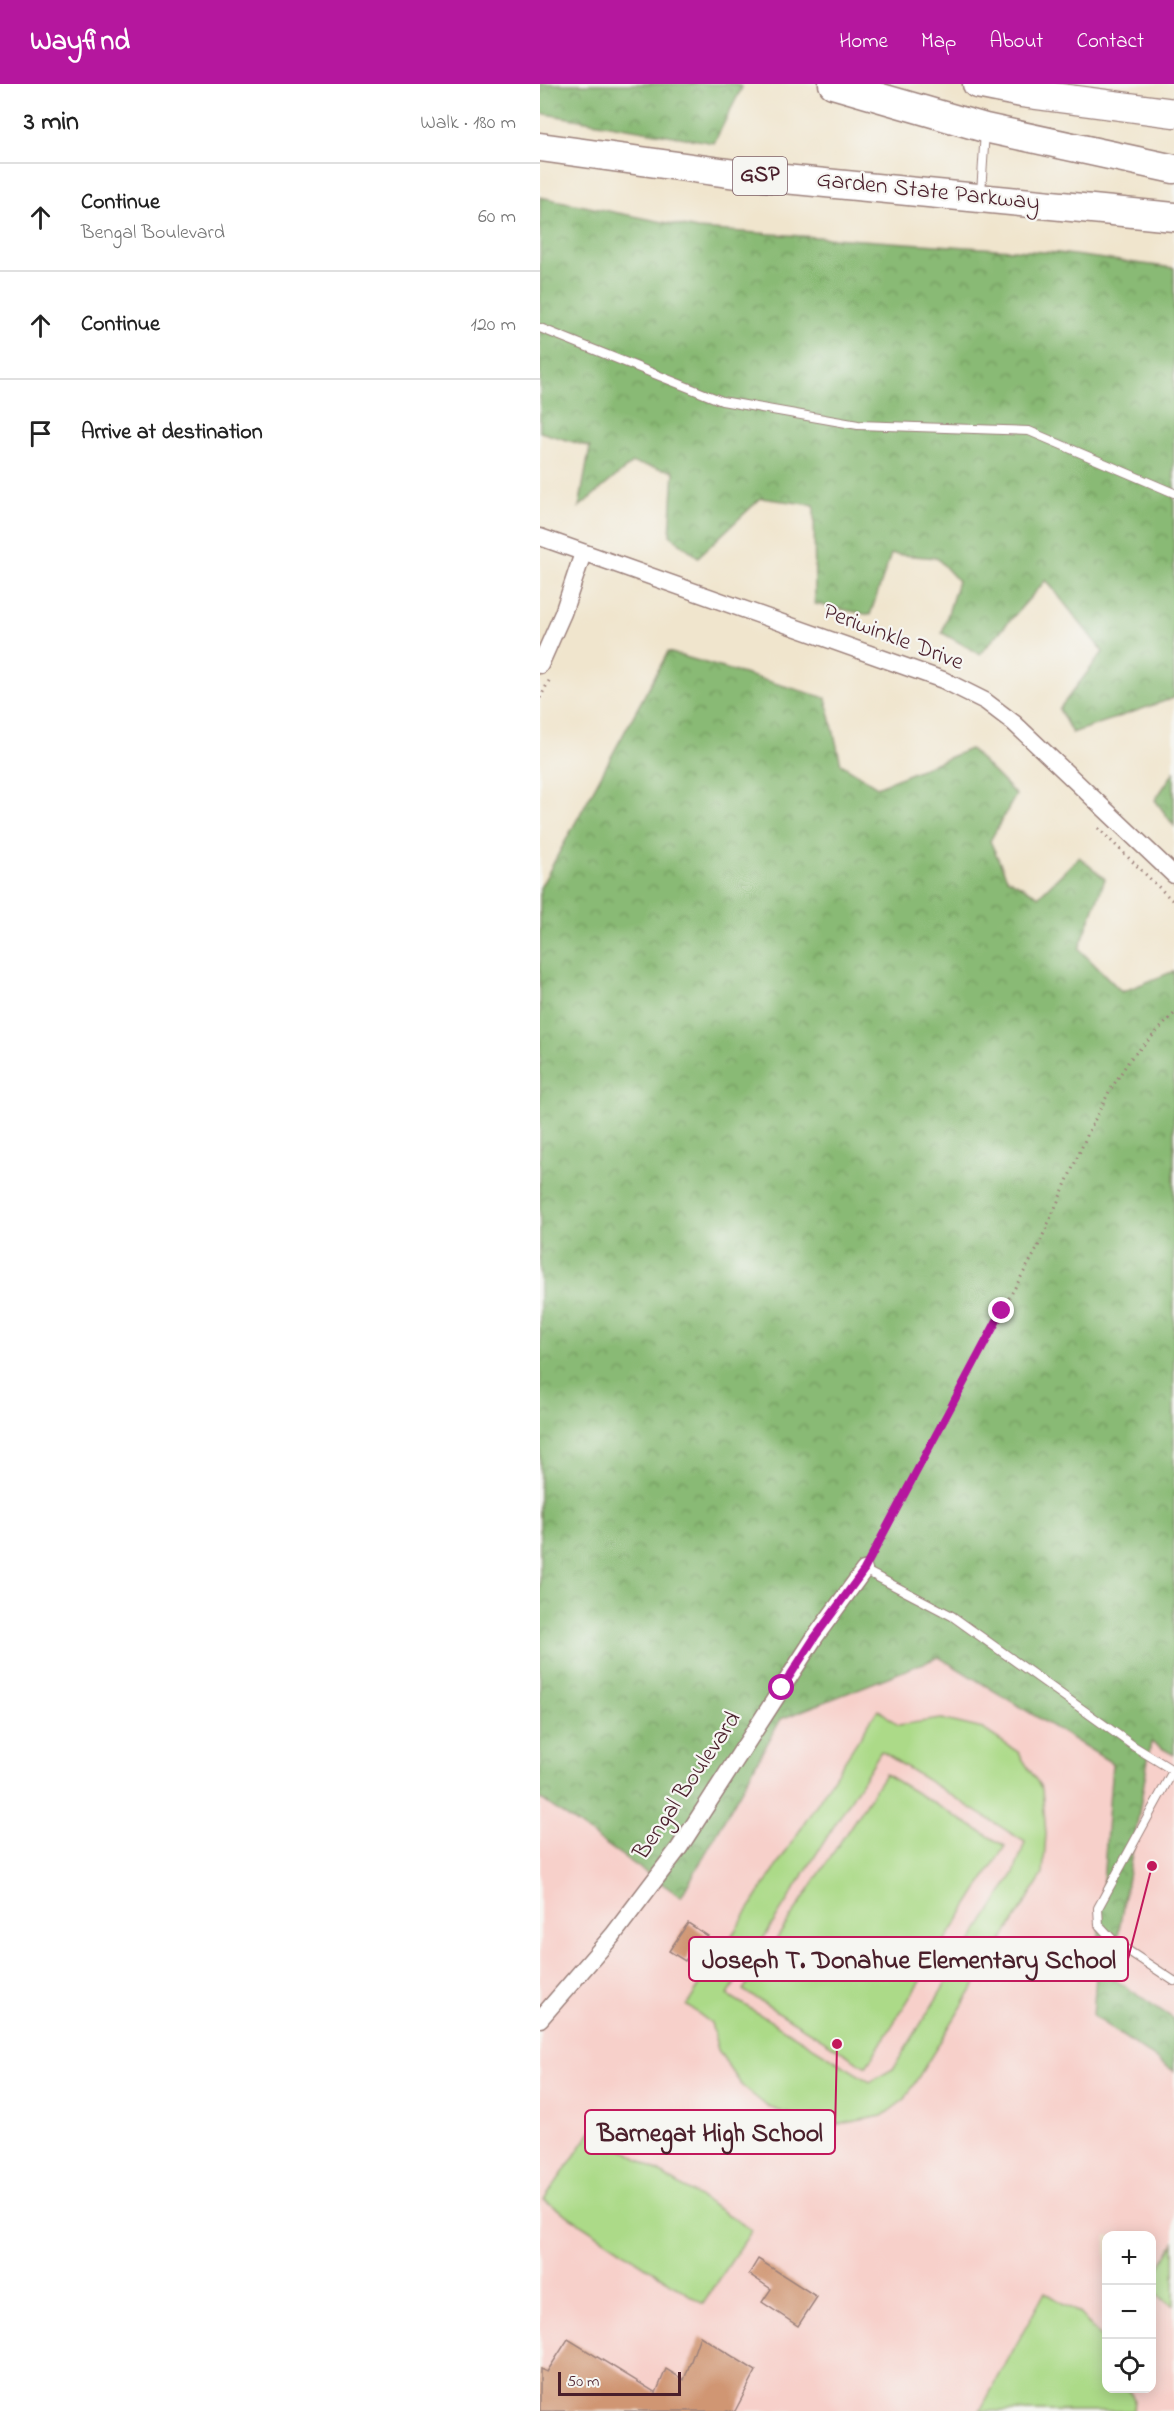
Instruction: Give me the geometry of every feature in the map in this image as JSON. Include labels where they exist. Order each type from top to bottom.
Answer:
[{"type":"highway","points":[[833,84],[985,128],[1174,169]]},
{"type":"highway","points":[[976,84],[1022,93],[1174,113]]},
{"type":"highway","name":"Garden State Parkway","points":[[540,147],[743,174],[1174,217]]},
{"type":"street","name":"Periwinkle Drive","points":[[540,537],[876,654],[943,680],[985,701],[1014,723],[1174,875]]},
{"type":"street","points":[[547,668],[583,553]]},
{"type":"street","name":"Bengal Boulevard","points":[[540,2019],[613,1935],[679,1848],[815,1637],[864,1570]]},
{"type":"lane","points":[[981,197],[985,128]]},
{"type":"lane","points":[[540,328],[722,400],[858,425],[1029,431],[1174,493]]},
{"type":"lane","points":[[864,1570],[952,1616],[1135,1747],[1173,1771],[1098,1908],[1099,1924],[1115,1942],[1174,1981]]},
{"type":"path","points":[[540,698],[547,668]]},
{"type":"path","points":[[1098,828],[1174,902]]},
{"type":"path","points":[[864,1570],[990,1331],[1036,1251],[1089,1131],[1109,1092],[1130,1059],[1174,1014]]},
{"type":"shaded area","points":[[939,1657],[1112,1763],[1093,2016],[1174,2071],[1174,2411],[540,2411],[540,1798],[681,1897],[781,1719]]},
{"type":"shaded area","points":[[1151,1741],[1174,1755],[1174,2019],[1111,1977]]},
{"type":"green space","points":[[540,84],[736,84],[742,87],[714,143],[540,113]]},
{"type":"green space","points":[[540,197],[697,229],[1058,253],[1174,268],[1174,698],[1072,733],[1059,709],[1103,652],[1046,580],[980,654],[942,633],[958,581],[937,558],[891,554],[870,615],[815,604],[814,505],[761,498],[698,557],[670,535],[674,471],[632,463],[579,507],[590,447],[540,432]]},
{"type":"green space","points":[[668,652],[826,698],[841,764],[877,787],[970,749],[1016,795],[990,841],[1007,878],[1039,896],[1079,857],[1105,879],[1079,949],[1122,992],[1174,971],[1174,1755],[1151,1742],[1111,1977],[1174,2019],[1174,2071],[1093,2016],[1112,1763],[939,1657],[781,1719],[681,1897],[540,1798],[540,888]]},
{"type":"green space","points":[[1174,772],[1174,826],[1155,800]]},
{"type":"green space","points":[[878,1709],[898,1725],[941,1719],[983,1729],[1018,1752],[1042,1789],[1046,1834],[1043,1874],[905,2099],[882,2116],[840,2124],[804,2119],[768,2107],[742,2086],[718,2050],[711,2023],[687,2005]],"holes":[[[881,1751],[1025,1842],[1014,1873],[893,2069],[870,2082],[728,1995]]]},
{"type":"green space","points":[[885,1774],[1005,1846],[866,2067],[743,1990]]},
{"type":"green space","points":[[592,2130],[752,2230],[703,2304],[544,2200]]},
{"type":"green space","points":[[1174,2243],[1174,2306],[1156,2295],[1156,2273]]},
{"type":"green space","points":[[1045,2292],[1080,2314],[1102,2339],[1102,2393],[1130,2393],[1134,2399],[1133,2411],[980,2411]]},
{"type":"building","points":[[688,1923],[708,1936],[699,1948],[695,1945],[685,1961],[669,1951]]},
{"type":"building","points":[[758,2259],[817,2297],[798,2326],[762,2302],[771,2289],[749,2274]]},
{"type":"building","points":[[700,2336],[756,2371],[735,2411],[540,2411],[540,2369],[547,2372],[568,2339],[656,2393],[666,2369],[684,2380]]},
{"type":"place","name":"Joseph T. Donahue Elementary School","points":[[1152,1866]]},
{"type":"place","name":"Barnegat High School","points":[[837,2044]]},
{"type":"route","points":[[782,1688],[815,1637],[864,1570],[1002,1311]]}]
